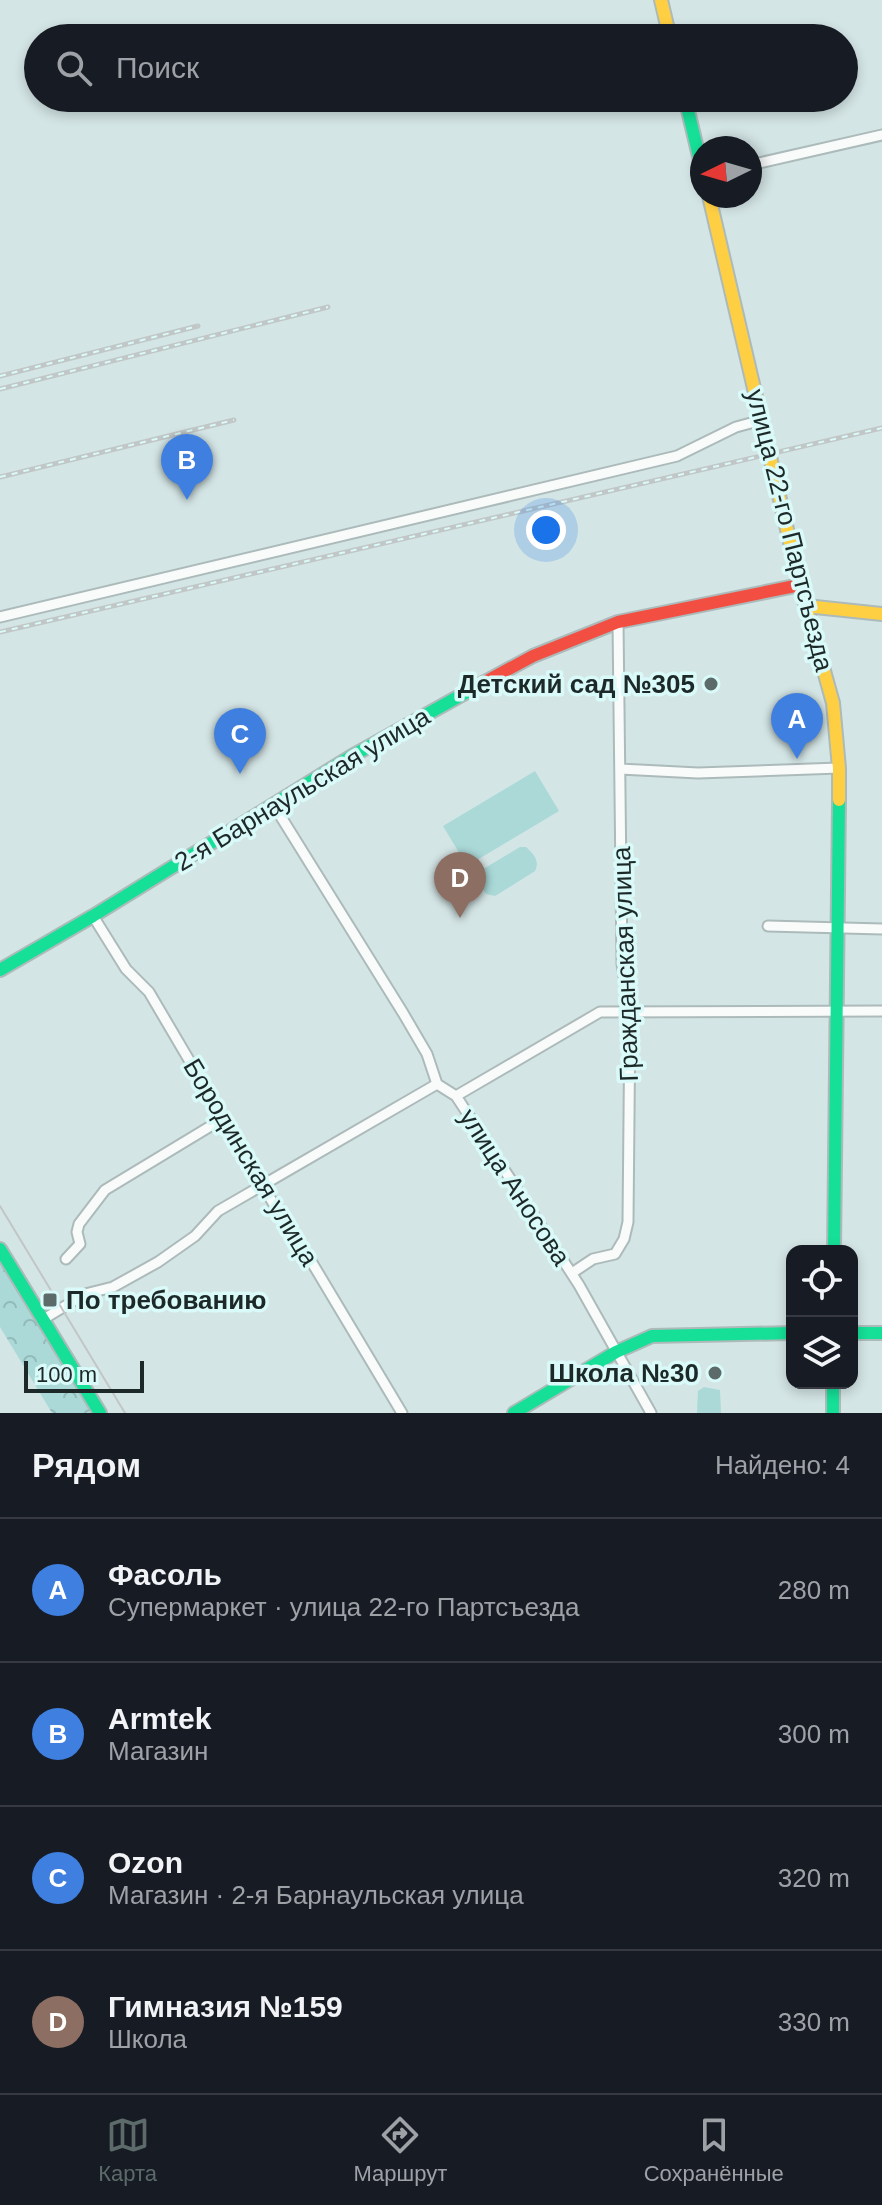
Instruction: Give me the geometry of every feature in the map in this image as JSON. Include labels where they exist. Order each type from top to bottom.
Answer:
[{"type":"main road","points":[[661,0],[667,24]]},
{"type":"main road","points":[[688,112],[694,136]]},
{"type":"main road","name":"улица 22-го Партсъезда","points":[[712,208],[800,585],[833,703],[839,768],[834,1245]]},
{"type":"main road","name":"2-я Барнаульская улица","points":[[0,970],[352,756],[533,656],[618,622],[800,585]]},
{"type":"main road","points":[[806,606],[882,614]]},
{"type":"main road","points":[[0,1249],[100,1413]]},
{"type":"main road","points":[[514,1413],[616,1352],[652,1336],[786,1333]]},
{"type":"main road","points":[[858,1333],[882,1333]]},
{"type":"main road","points":[[833,1389],[833,1413]]},
{"type":"street","points":[[762,162],[882,135]]},
{"type":"street","points":[[0,617],[677,456],[736,427],[762,420]]},
{"type":"street","name":"Гражданская улица","points":[[572,1273],[593,1259],[615,1254],[624,1239],[628,1222],[630,1013],[622,964],[618,622]]},
{"type":"street","points":[[620,769],[698,773],[839,768]]},
{"type":"street","name":"улица Аносова","points":[[273,804],[403,1013],[427,1054],[437,1084],[456,1096],[572,1273],[651,1413]]},
{"type":"street","name":"Бородинская улица","points":[[93,916],[126,969],[149,992],[276,1208],[402,1413]]},
{"type":"street","points":[[768,926],[882,929]]},
{"type":"street","points":[[456,1096],[600,1012],[882,1011]]},
{"type":"street","points":[[42,1320],[85,1294],[113,1287],[158,1262],[195,1236],[218,1211],[437,1084]]},
{"type":"street","points":[[66,1259],[80,1244],[79,1224],[105,1190],[224,1118]]},
{"type":"green space","points":[[535,771],[559,811],[467,866],[443,826]]},
{"type":"green space","points":[[520,847],[526,847],[534,855],[537,864],[535,871],[495,896],[486,894],[477,880],[480,871]]},
{"type":"green space","points":[[0,1253],[95,1413],[52,1413],[0,1327]]},
{"type":"green space","points":[[704,1387],[720,1390],[721,1413],[697,1413],[698,1391]]},
{"type":"tram line","points":[[0,1206],[125,1413]]},
{"type":"railway","points":[[0,389],[328,307]]},
{"type":"railway","points":[[0,376],[198,326]]},
{"type":"railway","points":[[0,477],[234,420]]},
{"type":"railway","points":[[0,632],[882,428]]},
{"type":"traffic: fast","points":[[688,112],[694,136]]},
{"type":"traffic: fast","points":[[0,970],[352,756],[483,683]]},
{"type":"traffic: fast","points":[[834,1245],[839,800]]},
{"type":"traffic: fast","points":[[0,1249],[100,1413]]},
{"type":"traffic: fast","points":[[514,1413],[616,1352],[652,1336],[786,1333]]},
{"type":"traffic: fast","points":[[858,1333],[882,1333]]},
{"type":"traffic: fast","points":[[833,1389],[833,1413]]},
{"type":"traffic: slow","points":[[661,0],[667,24]]},
{"type":"traffic: slow","points":[[712,208],[800,585],[833,703],[839,800]]},
{"type":"traffic: slow","points":[[806,606],[882,614]]},
{"type":"traffic: jam","points":[[483,683],[533,656],[618,622],[800,585]]},
{"type":"place","name":"Armtek","points":[[187,500]]},
{"type":"place","name":"Детский сад №305","points":[[711,684]]},
{"type":"place","name":"Фасоль","points":[[797,759]]},
{"type":"place","name":"Ozon","points":[[240,774]]},
{"type":"place","name":"Гимназия №159","points":[[460,918]]},
{"type":"place","name":"По требованию","points":[[50,1300]]},
{"type":"place","name":"Школа №30","points":[[715,1373]]}]
